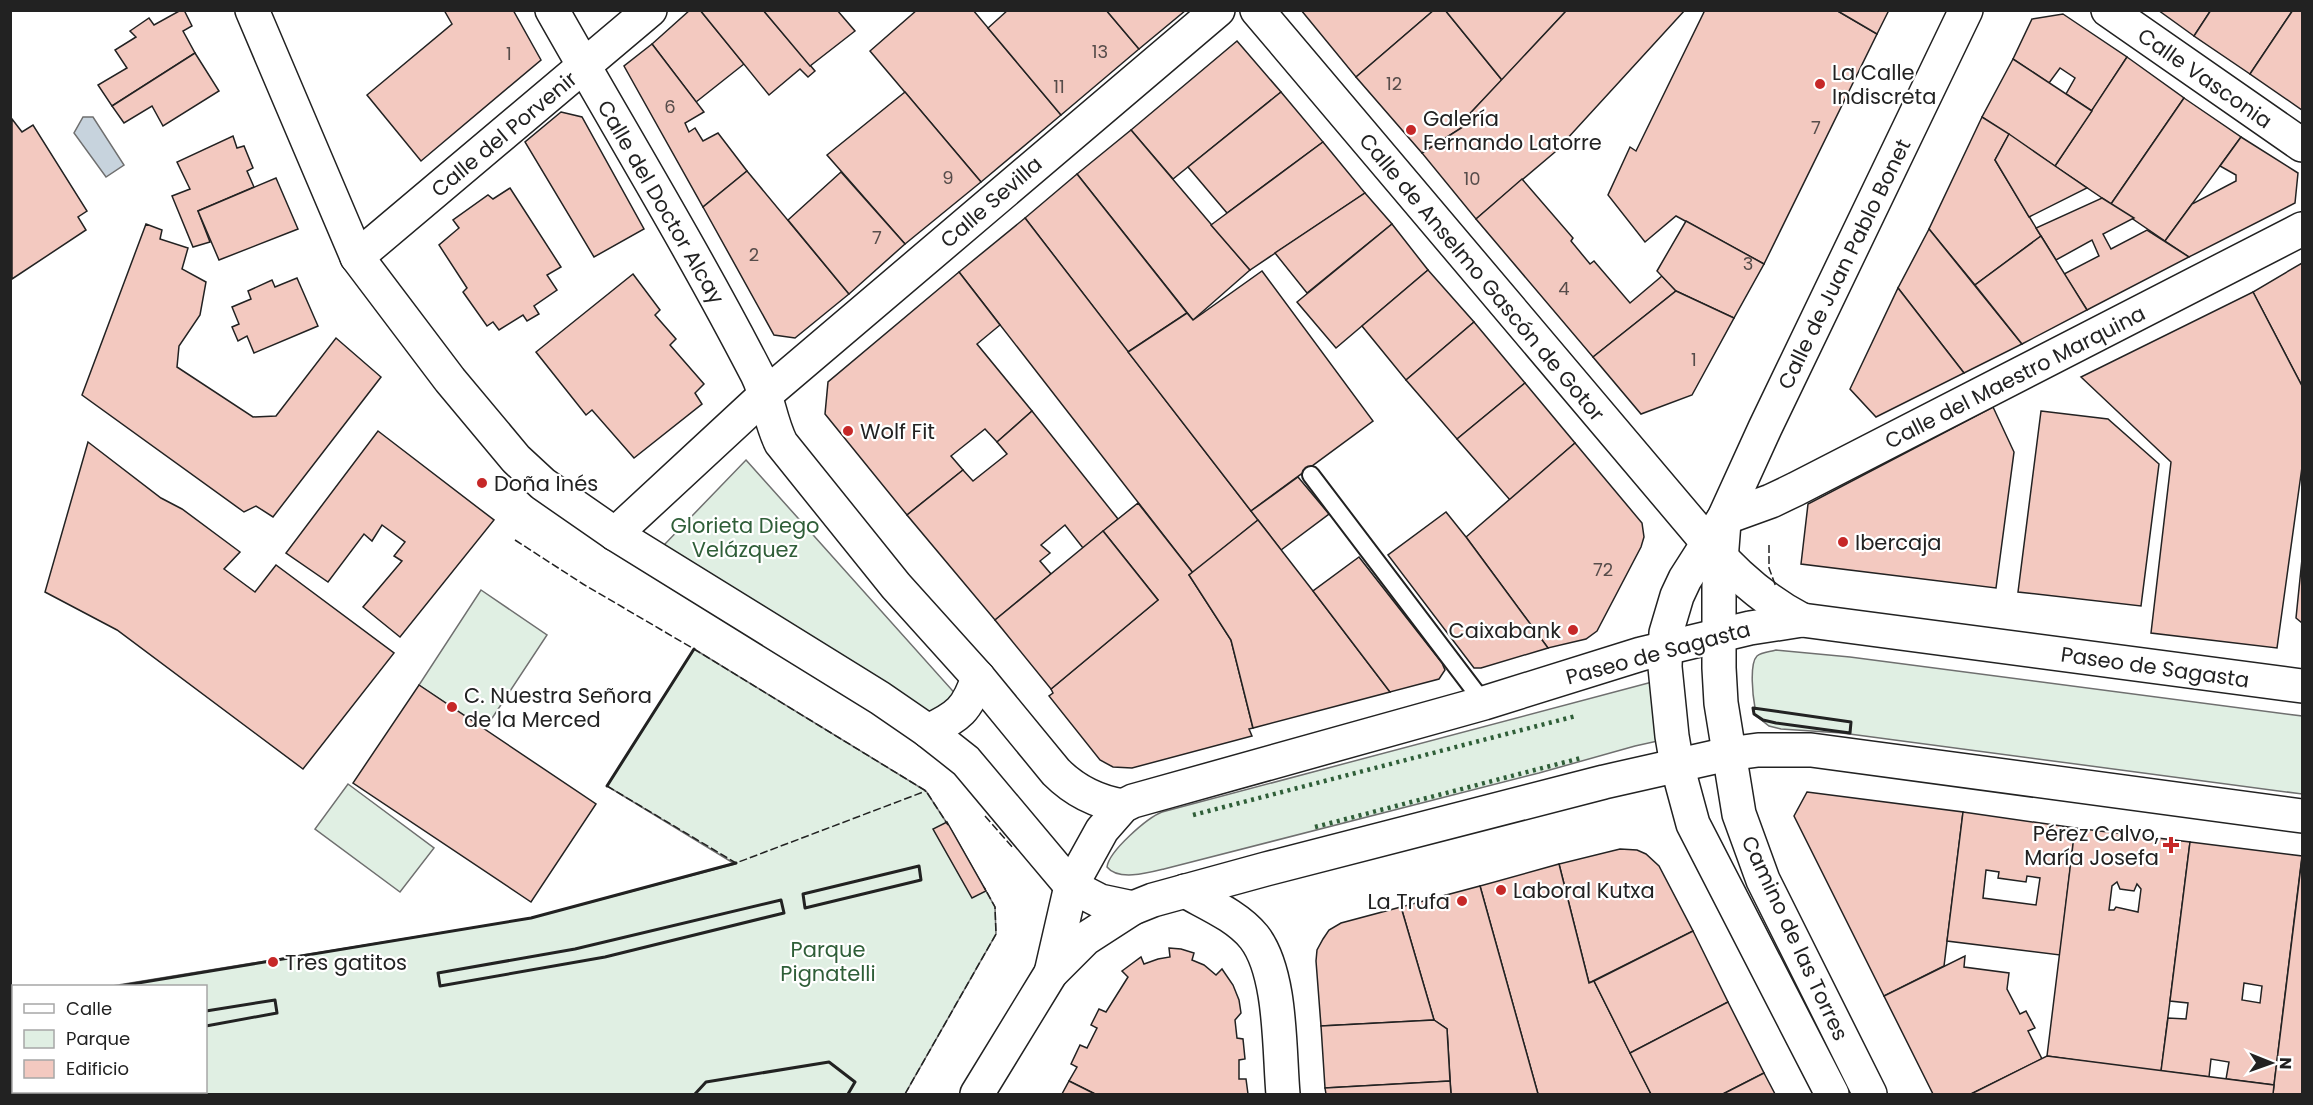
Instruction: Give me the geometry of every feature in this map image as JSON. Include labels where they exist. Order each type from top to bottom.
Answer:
[{"type":"street","points":[[252,10],[357,256],[450,380],[516,459],[543,484],[615,534],[870,692],[928,731],[966,761],[1071,886],[1100,901],[1133,908]]},
{"type":"street","name":"Calle del Doctor Alcay","points":[[552,10],[679,228],[758,377],[765,395]]},
{"type":"street","name":"Calle del Porvenir","points":[[357,256],[650,10]]},
{"type":"street","name":"Calle Sevilla","points":[[765,395],[1218,10]]},
{"type":"street","name":"Calle de Anselmo Gascón de Gotor","points":[[1257,10],[1765,597],[1802,620]]},
{"type":"street","name":"Calle de Juan Pablo Bonet","points":[[1665,648],[1666,633],[1677,596],[1685,579],[1717,539],[1758,443],[1966,10]]},
{"type":"street","name":"Calle Vasconia","points":[[2108,10],[2302,145]]},
{"type":"street","name":"Calle del Maestro Marquina","points":[[1717,539],[1771,501],[2302,229]]},
{"type":"street","points":[[615,534],[765,395],[773,426],[781,443],[896,586],[978,677],[1056,772],[1067,783],[1092,797],[1123,806]]},
{"type":"street","name":"Calle de Juan Pablo Bonet","points":[[1717,539],[1718,635]]},
{"type":"street","name":"Paseo de Sagasta","points":[[1051,973],[1071,886],[1097,838],[1123,806],[1152,794],[1484,703],[1665,648],[1718,635],[1802,620],[2302,686]]},
{"type":"street","name":"Camino de las Torres","points":[[1718,635],[1720,702],[1739,814],[1759,871],[1870,1095]]},
{"type":"street","name":"Camino de las Torres","points":[[1665,648],[1669,713],[1677,765],[1692,824],[1832,1095]]},
{"type":"street","points":[[928,731],[957,716],[966,707],[978,677]]},
{"type":"street","points":[[977,1095],[1051,973],[1085,939],[1133,908],[1185,891],[1597,784],[1728,754],[1758,750],[1811,750],[2302,816]]},
{"type":"street","points":[[1185,891],[1243,926],[1255,938],[1261,949],[1269,968],[1276,996],[1283,1095]]},
{"type":"lane","points":[[1311,475],[1484,703]]},
{"type":"green space","name":"Glorieta Diego Velázquez","points":[[746,460],[960,699],[927,720],[663,546]]},
{"type":"green space","points":[[481,590],[547,635],[485,729],[419,685]]},
{"type":"green space","name":"Parque Pignatelli","points":[[694,649],[926,791],[952,831],[995,907],[996,934],[905,1094],[11,1094],[10,1003],[12,1003],[12,1093],[207,1093],[207,985],[118,985],[531,918],[735,864],[607,786]]},
{"type":"green space","points":[[1776,650],[1850,657],[2302,716],[2302,794],[1842,733],[1781,729],[1769,726],[1754,714],[1752,673],[1757,656]]},
{"type":"green space","points":[[1671,677],[1676,737],[1157,871],[1126,875],[1118,874],[1107,867],[1109,860],[1121,844],[1147,821],[1162,812]]},
{"type":"green space","points":[[348,784],[434,848],[400,892],[315,829]]},
{"type":"shaded area","points":[[83,117],[93,117],[124,165],[106,177],[74,133]]},
{"type":"building","points":[[184,10],[192,26],[183,31],[195,53],[112,106],[98,85],[127,68],[115,50],[136,37],[130,31],[149,18],[154,25]]},
{"type":"building","points":[[444,10],[513,10],[541,60],[421,161],[367,95],[452,24]]},
{"type":"building","points":[[690,10],[700,10],[744,64],[696,102],[652,44]]},
{"type":"building","points":[[700,10],[763,10],[815,71],[808,77],[800,69],[769,95]]},
{"type":"building","points":[[763,10],[837,10],[855,31],[810,66]]},
{"type":"building","points":[[917,10],[973,10],[1061,115],[981,182],[870,51]]},
{"type":"building","points":[[1008,10],[1106,10],[1139,49],[1061,115],[988,28]]},
{"type":"building","points":[[1106,10],[1186,10],[1139,49]]},
{"type":"building","points":[[1301,10],[1434,10],[1356,77]]},
{"type":"building","points":[[1434,10],[1445,10],[1502,80],[1462,122],[1466,125],[1422,153],[1356,77]]},
{"type":"building","points":[[1445,10],[1567,10],[1502,80]]},
{"type":"building","points":[[1567,10],[1685,10],[1555,152],[1476,219],[1422,153],[1466,125],[1462,122]]},
{"type":"building","points":[[1701,10],[1836,10],[1877,34],[1764,264],[1676,216],[1645,242],[1608,195],[1630,147],[1636,151],[1704,12]]},
{"type":"building","points":[[1836,10],[1889,10],[1877,34]]},
{"type":"building","points":[[2158,10],[2211,10],[2194,36]]},
{"type":"building","points":[[2211,10],[2293,10],[2250,74],[2194,36]]},
{"type":"building","points":[[2293,10],[2302,10],[2302,110],[2250,74]]},
{"type":"building","points":[[2063,14],[2127,57],[2092,111],[2066,94],[2075,78],[2060,68],[2049,83],[2013,59],[2032,19]]},
{"type":"building","points":[[1237,41],[1281,92],[1173,179],[1131,130]]},
{"type":"building","points":[[652,44],[704,112],[685,123],[689,132],[695,128],[703,141],[718,133],[747,171],[703,207],[624,66]]},
{"type":"building","points":[[195,53],[219,91],[163,126],[152,106],[124,123],[112,106]]},
{"type":"building","points":[[2127,57],[2184,98],[2111,204],[2055,166]]},
{"type":"building","points":[[2013,59],[2092,111],[2055,166],[1982,117]]},
{"type":"building","points":[[905,92],[981,182],[905,244],[827,155]]},
{"type":"building","points":[[1281,92],[1323,142],[1227,213],[1188,167]]},
{"type":"building","points":[[2184,98],[2241,137],[2165,241],[2111,204]]},
{"type":"building","points":[[561,112],[582,117],[644,229],[594,257],[525,142]]},
{"type":"building","points":[[1982,117],[2009,134],[1995,160],[2041,236],[1975,285],[1929,229]]},
{"type":"building","points":[[12,119],[22,132],[33,125],[87,211],[78,217],[86,230],[12,279]]},
{"type":"building","points":[[1131,130],[1250,270],[1193,320],[1077,174]]},
{"type":"building","points":[[2009,134],[2087,188],[2029,217],[1995,160]]},
{"type":"building","points":[[233,136],[237,148],[244,146],[253,168],[247,171],[254,187],[198,211],[210,242],[193,247],[172,196],[190,189],[177,162]]},
{"type":"building","points":[[2241,137],[2298,173],[2295,203],[2189,257],[2165,241],[2192,204],[2236,181],[2236,175],[2220,166]]},
{"type":"building","points":[[1323,142],[1365,193],[1250,270],[1211,225]]},
{"type":"building","points":[[747,171],[849,294],[795,338],[774,335],[703,207]]},
{"type":"building","points":[[841,172],[905,244],[849,294],[788,220]]},
{"type":"building","points":[[1077,174],[1187,313],[1128,352],[1025,218]]},
{"type":"building","points":[[276,178],[298,229],[219,260],[198,211]]},
{"type":"building","points":[[1522,179],[1573,238],[1571,241],[1590,264],[1594,261],[1630,303],[1662,276],[1676,291],[1593,357],[1476,219]]},
{"type":"building","points":[[510,188],[561,267],[547,275],[557,290],[534,306],[539,314],[527,321],[523,315],[499,330],[493,322],[487,326],[463,292],[467,288],[439,245],[459,228],[453,220],[488,195],[493,199]]},
{"type":"building","points":[[1365,193],[1392,224],[1307,293],[1275,253]]},
{"type":"building","points":[[2102,198],[2134,218],[2103,234],[2111,249],[2147,230],[2189,257],[2087,310],[2064,274],[2099,256],[2092,240],[2056,260],[2036,228]]},
{"type":"building","points":[[1025,218],[1258,520],[1193,573],[959,272]]},
{"type":"building","points":[[1686,221],[1764,264],[1734,318],[1676,291],[1657,271]]},
{"type":"building","points":[[146,224],[162,230],[160,239],[188,248],[182,269],[206,282],[200,315],[179,346],[177,367],[253,417],[276,416],[336,338],[381,377],[273,517],[256,506],[244,512],[82,395]]},
{"type":"building","points":[[1392,224],[1428,270],[1336,348],[1297,302]]},
{"type":"building","points":[[1929,229],[2022,344],[1964,373],[1898,288]]},
{"type":"building","points":[[2041,236],[2087,310],[2022,344],[1975,285]]},
{"type":"building","points":[[2302,263],[2302,386],[2253,292]]},
{"type":"building","points":[[1428,270],[1474,322],[1406,380],[1362,326]]},
{"type":"building","points":[[1262,271],[1373,421],[1251,511],[1128,352],[1187,313],[1193,320]]},
{"type":"building","points":[[959,272],[1000,325],[977,344],[1032,411],[997,442],[985,429],[951,456],[963,470],[907,515],[825,414],[828,382]]},
{"type":"building","points":[[633,274],[660,310],[655,315],[676,339],[670,345],[704,384],[695,393],[702,404],[634,458],[592,410],[586,415],[536,352]]},
{"type":"building","points":[[297,278],[318,326],[254,353],[247,336],[238,341],[232,327],[239,324],[232,307],[251,299],[248,291],[272,280],[275,287]]},
{"type":"building","points":[[1898,288],[1964,373],[1876,417],[1850,389]]},
{"type":"building","points":[[1676,291],[1734,318],[1692,395],[1641,414],[1593,357]]},
{"type":"building","points":[[2253,292],[2302,386],[2302,467],[2277,648],[2151,633],[2171,462],[2081,377]]},
{"type":"building","points":[[1474,322],[1525,383],[1457,439],[1406,380]]},
{"type":"building","points":[[1525,383],[1575,443],[1510,500],[1457,439]]},
{"type":"building","points":[[1993,407],[2014,452],[1996,588],[1801,564],[1808,504]]},
{"type":"building","points":[[1032,411],[1118,519],[1083,548],[1065,525],[1041,545],[1050,553],[1040,561],[1051,574],[995,620],[907,515],[963,470],[973,481],[1007,454],[997,442]]},
{"type":"building","points":[[2041,411],[2108,419],[2159,464],[2141,606],[2018,592]]},
{"type":"building","points":[[378,431],[494,520],[400,637],[363,607],[402,561],[394,556],[405,542],[382,525],[372,541],[364,534],[328,582],[286,553]]},
{"type":"building","points":[[88,442],[161,498],[182,509],[240,552],[224,569],[255,592],[276,565],[394,653],[303,769],[117,630],[45,592]]},
{"type":"building","points":[[1575,443],[1642,523],[1644,537],[1597,631],[1586,639],[1548,648],[1466,537]]},
{"type":"building","points":[[1298,477],[1329,514],[1281,550],[1251,511]]},
{"type":"building","points":[[1138,503],[1193,573],[1189,575],[1231,640],[1253,728],[1249,729],[1252,736],[1132,768],[1113,767],[1100,760],[1049,696],[1053,693],[1051,689],[1158,600],[1103,531]]},
{"type":"building","points":[[1446,512],[1548,648],[1481,668],[1474,668],[1388,555]]},
{"type":"building","points":[[1258,520],[1390,692],[1253,728],[1231,640],[1189,575]]},
{"type":"building","points":[[1103,531],[1158,600],[1051,689],[995,620]]},
{"type":"building","points":[[1359,557],[1442,663],[1445,670],[1439,679],[1390,692],[1313,591]]},
{"type":"building","points":[[2302,559],[2302,623],[2296,618]]},
{"type":"building","name":"C. Nuestra Señora de la Merced","points":[[419,685],[596,804],[531,902],[353,783]]},
{"type":"building","points":[[1807,792],[1963,812],[1944,966],[1884,996],[1794,816]]},
{"type":"building","points":[[1963,812],[2075,828],[2060,955],[1947,941]],"holes":[[[1986,870],[1999,872],[1998,878],[2026,882],[2027,876],[2040,878],[2036,905],[1983,898]]]},
{"type":"building","points":[[947,822],[986,891],[972,898],[933,829]]},
{"type":"building","points":[[2075,828],[2190,842],[2161,1072],[2047,1056]],"holes":[[[2117,882],[2120,889],[2134,891],[2137,884],[2141,889],[2138,912],[2116,907],[2114,910],[2109,910],[2112,886]]]},
{"type":"building","points":[[2190,842],[2302,856],[2274,1085],[2226,1079],[2229,1062],[2211,1059],[2209,1077],[2161,1071],[2168,1018],[2186,1019],[2188,1003],[2170,1001]],"holes":[[[2244,983],[2262,986],[2260,1003],[2242,1000]]]},
{"type":"building","points":[[1620,849],[1637,850],[1646,854],[1659,866],[1693,931],[1589,983],[1559,864]]},
{"type":"building","points":[[2302,858],[2302,1094],[2273,1094],[2274,1085]]},
{"type":"building","points":[[1559,864],[1589,983],[1594,981],[1651,1094],[1538,1094],[1480,886]]},
{"type":"building","points":[[1480,886],[1538,1094],[1451,1094],[1447,1029],[1434,1020],[1401,907]]},
{"type":"building","points":[[1401,907],[1434,1020],[1321,1026],[1316,961],[1317,950],[1329,930],[1341,923]]},
{"type":"building","points":[[1693,931],[1728,1002],[1630,1053],[1594,981]]},
{"type":"building","points":[[1169,948],[1194,953],[1192,960],[1204,965],[1216,975],[1222,969],[1233,985],[1241,1013],[1235,1020],[1237,1038],[1243,1039],[1245,1059],[1239,1060],[1239,1079],[1246,1079],[1248,1094],[1095,1094],[1069,1081],[1077,1067],[1071,1064],[1080,1045],[1087,1048],[1097,1028],[1091,1025],[1099,1009],[1106,1012],[1128,977],[1122,971],[1141,957],[1144,964],[1170,957]]},
{"type":"building","points":[[1965,956],[1964,967],[2009,973],[2007,989],[2020,1014],[2026,1011],[2035,1028],[2028,1031],[2042,1059],[1971,1094],[1933,1094],[1884,996]]},
{"type":"building","points":[[1728,1002],[1764,1073],[1723,1094],[1651,1094],[1630,1053]]},
{"type":"building","points":[[1434,1020],[1447,1029],[1450,1081],[1325,1088],[1321,1026]]},
{"type":"building","points":[[2047,1056],[2274,1085],[2273,1094],[1971,1094]]},
{"type":"building","points":[[1764,1073],[1775,1094],[1723,1094]]},
{"type":"building","points":[[1069,1081],[1095,1094],[1062,1094]]},
{"type":"building","points":[[1450,1081],[1451,1094],[1326,1094],[1325,1088]]},
{"type":"hedge","points":[[1193,815],[1576,716]]},
{"type":"hedge","points":[[1315,827],[1581,758]]},
{"type":"fence","points":[[515,540],[583,584],[926,791],[948,825]]},
{"type":"fence","points":[[1769,545],[1769,568],[1776,587]]},
{"type":"fence","points":[[607,786],[736,863],[926,791]]},
{"type":"fence","points":[[985,816],[1013,848]]},
{"type":"fence","points":[[905,1094],[996,934],[995,907],[984,887]]},
{"type":"wall","points":[[607,786],[694,649]]},
{"type":"wall","points":[[1753,708],[1851,722],[1850,733],[1763,720],[1754,714],[1753,708]]},
{"type":"wall","points":[[126,985],[531,918],[736,863]]},
{"type":"wall","points":[[919,866],[921,880],[805,908],[803,894],[919,866]]},
{"type":"wall","points":[[781,900],[784,913],[605,957],[440,986],[438,973],[575,949],[781,900]]},
{"type":"wall","points":[[207,1011],[275,1000],[277,1013],[207,1026]]},
{"type":"wall","points":[[695,1094],[706,1082],[829,1062],[855,1082],[848,1094]]},
{"type":"place","name":"La Calle Indiscreta","points":[[1820,84]]},
{"type":"place","name":"Galería Fernando Latorre","points":[[1411,130]]},
{"type":"place","name":"Wolf Fit","points":[[848,431]]},
{"type":"place","name":"Doña Inés","points":[[482,483]]},
{"type":"place","name":"Ibercaja","points":[[1843,542]]},
{"type":"place","name":"Caixabank","points":[[1573,630]]},
{"type":"place","name":"C. Nuestra Señora de la Merced","points":[[452,707]]},
{"type":"place","name":"Pérez Calvo, María Josefa","points":[[2171,845]]},
{"type":"place","name":"Laboral Kutxa","points":[[1501,890]]},
{"type":"place","name":"La Trufa","points":[[1462,901]]},
{"type":"place","name":"Tres gatitos","points":[[273,962]]}]
